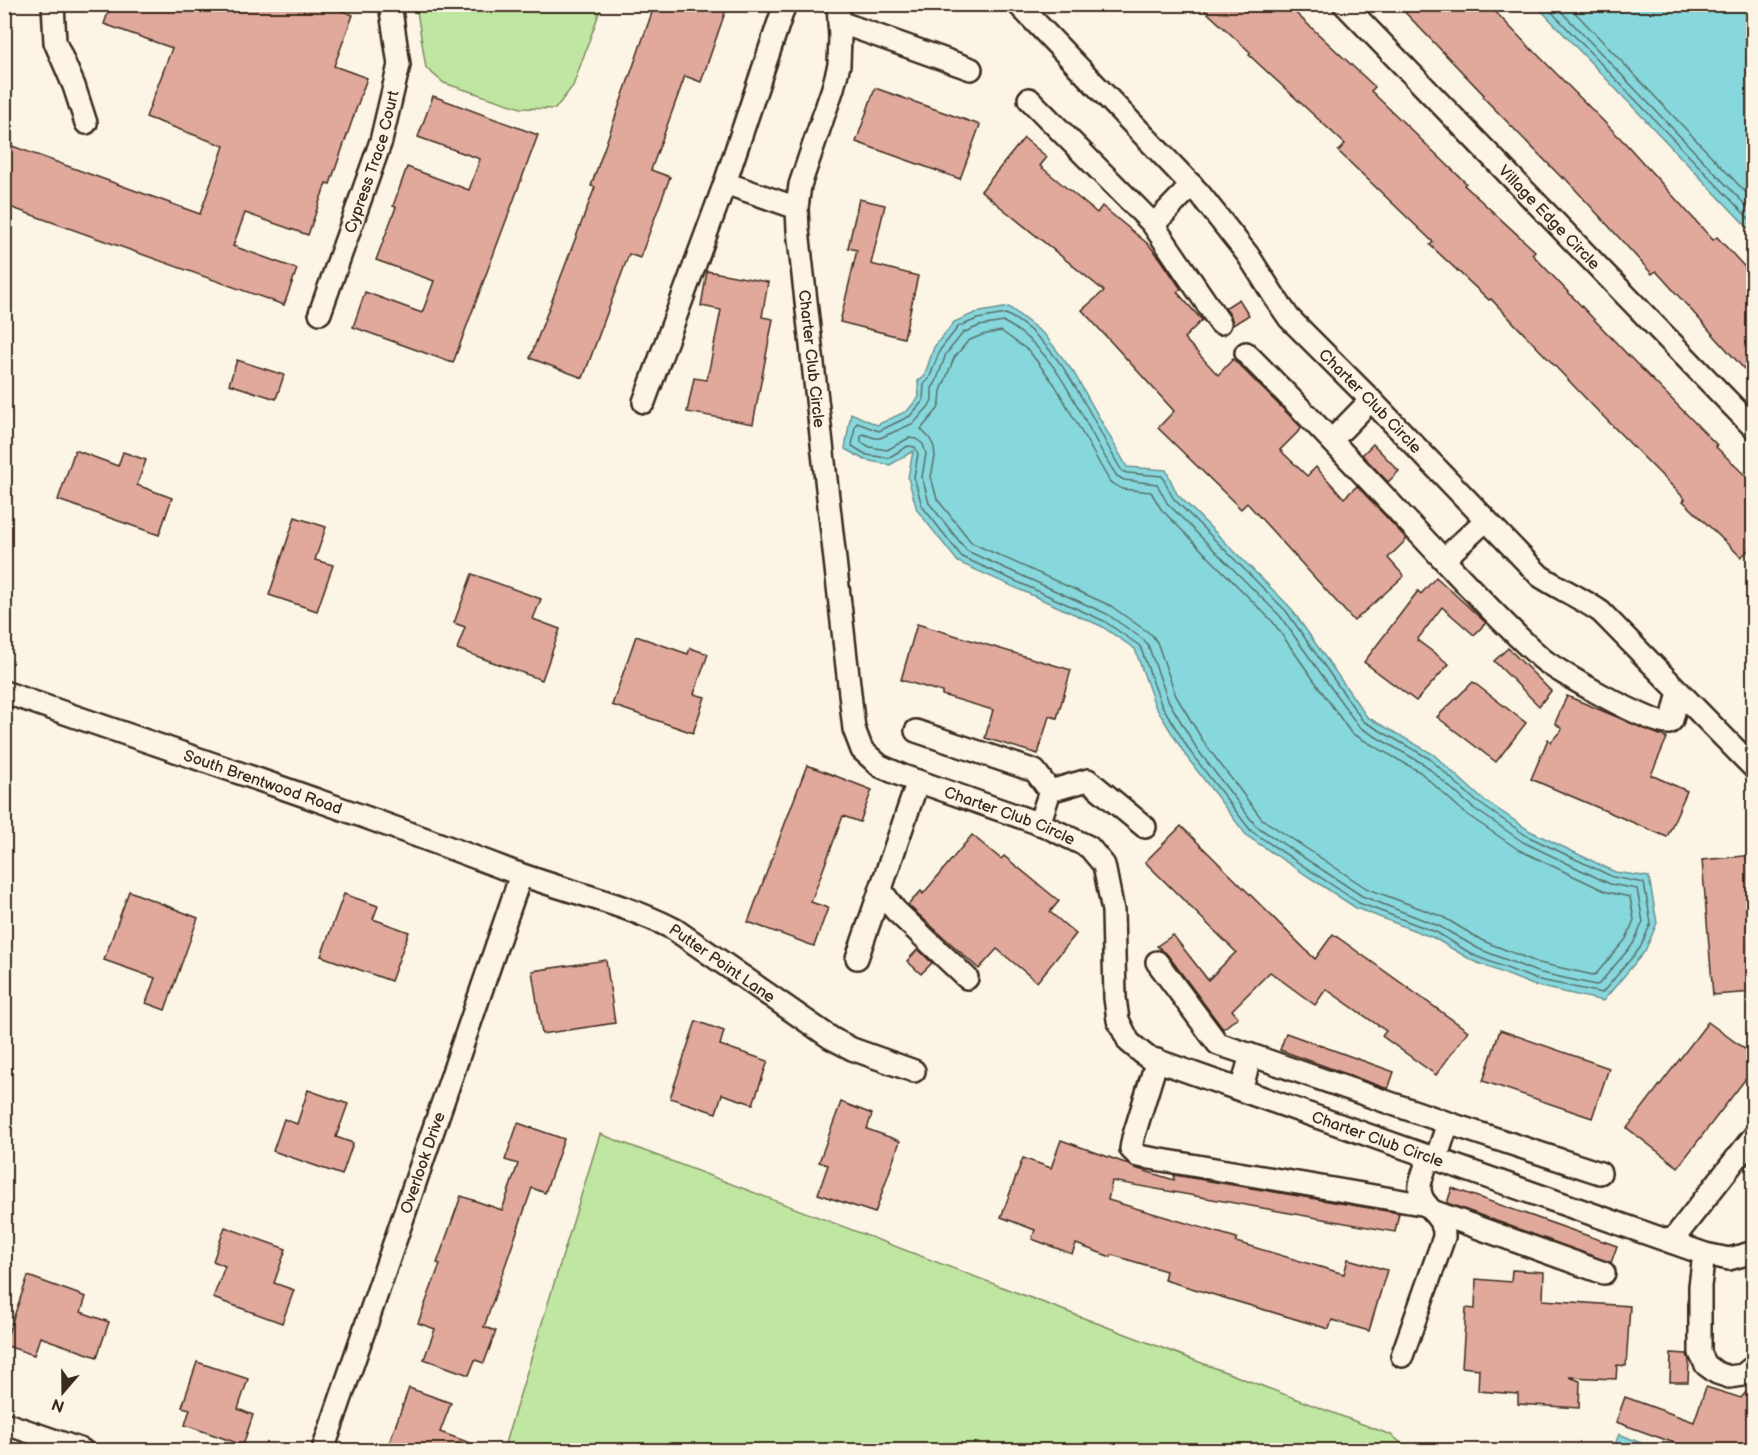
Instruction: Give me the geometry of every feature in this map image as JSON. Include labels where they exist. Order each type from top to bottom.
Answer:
[{"type":"street","points":[[53,4],[55,42],[74,86],[86,123]]},
{"type":"street","name":"Cypress Trace Court","points":[[320,313],[381,141],[399,65],[390,4]]},
{"type":"street","points":[[644,402],[725,183],[785,4]]},
{"type":"street","name":"Charter Club Circle","points":[[1017,4],[1192,185],[1248,255],[1289,318],[1540,576],[1560,589],[1581,598],[1600,612],[1754,768]]},
{"type":"street","name":"Village Edge Circle","points":[[1344,4],[1754,428]]},
{"type":"street","points":[[839,13],[972,69]]},
{"type":"street","name":"Charter Club Circle","points":[[839,13],[839,65],[800,185],[797,208],[854,729],[862,750],[880,766],[1039,824],[1089,847],[1104,865],[1113,911],[1115,998],[1118,1020],[1129,1042],[1147,1057],[1704,1254],[1729,1258],[1754,1252]]},
{"type":"street","points":[[1029,99],[1152,223],[1220,323]]},
{"type":"street","points":[[725,183],[797,208]]},
{"type":"street","points":[[1152,223],[1160,218],[1192,185]]},
{"type":"street","points":[[1246,353],[1542,659],[1561,672],[1637,713],[1665,724],[1672,720],[1679,692]]},
{"type":"street","points":[[1332,440],[1371,400]]},
{"type":"street","points":[[1444,559],[1486,520]]},
{"type":"street","name":"South Brentwood Road","points":[[4,692],[407,831],[522,874]]},
{"type":"street","points":[[916,731],[1035,771],[1050,791]]},
{"type":"street","points":[[1050,791],[1088,780],[1145,827]]},
{"type":"street","points":[[857,958],[918,781]]},
{"type":"street","points":[[1039,824],[1050,791]]},
{"type":"street","name":"Putter Point Lane","points":[[522,874],[652,918],[666,925],[831,1038],[852,1049],[914,1071]]},
{"type":"street","name":"Overlook Drive","points":[[323,1450],[522,874]]},
{"type":"street","points":[[881,890],[895,910],[967,978]]},
{"type":"street","points":[[1156,962],[1218,1044],[1599,1173]]},
{"type":"street","points":[[1241,1090],[1251,1055]]},
{"type":"street","points":[[1157,1060],[1132,1138],[1131,1149],[1138,1156],[1429,1208],[1604,1273]]},
{"type":"street","points":[[1402,1356],[1444,1237],[1442,1226],[1424,1203],[1420,1186],[1448,1123]]},
{"type":"street","points":[[1671,1242],[1754,1137]]},
{"type":"street","points":[[1704,1254],[1700,1286],[1700,1353],[1706,1365],[1717,1373],[1729,1377],[1743,1375],[1754,1366]]},
{"type":"street","points":[[4,1423],[82,1450]]},
{"type":"green space","points":[[416,4],[602,5],[573,86],[555,109],[521,108],[444,83],[426,68]]},
{"type":"green space","points":[[600,1134],[1391,1435],[1410,1450],[503,1450]]},
{"type":"water","points":[[1536,5],[1753,5],[1753,233]]},
{"type":"water","points":[[1009,307],[1045,335],[1074,373],[1127,467],[1166,470],[1177,494],[1290,607],[1367,717],[1433,754],[1480,797],[1530,831],[1615,872],[1649,877],[1657,923],[1645,951],[1603,1001],[1533,985],[1473,961],[1434,938],[1356,908],[1247,836],[1186,756],[1155,706],[1135,649],[1101,626],[958,562],[917,510],[908,478],[913,451],[890,465],[865,460],[845,449],[851,413],[877,425],[907,411],[919,397],[918,381],[924,377],[934,347],[954,322],[975,313]]},
{"type":"water","points":[[1619,1434],[1653,1448],[1652,1450],[1613,1450]]},
{"type":"building","points":[[111,4],[325,4],[353,15],[334,66],[367,78],[330,184],[326,183],[308,235],[245,213],[233,246],[297,269],[284,305],[4,205],[4,143],[200,214],[224,146],[146,117],[172,48],[104,24]]},
{"type":"building","points":[[655,4],[728,4],[701,82],[685,76],[651,170],[670,177],[640,258],[629,254],[583,378],[530,358],[595,187],[591,186]]},
{"type":"building","points":[[1198,4],[1286,4],[1375,87],[1371,91],[1466,183],[1464,185],[1535,251],[1532,254],[1754,484],[1754,545],[1741,557],[1683,501],[1685,499],[1491,299],[1489,300],[1430,245],[1433,242],[1338,151],[1345,144]]},
{"type":"building","points":[[1397,4],[1488,4],[1626,144],[1713,240],[1717,237],[1754,277],[1754,360],[1744,369],[1656,271],[1652,274],[1564,177],[1563,179],[1483,97],[1484,95]]},
{"type":"building","points":[[875,88],[980,125],[960,179],[856,142]]},
{"type":"building","points":[[433,96],[538,135],[453,363],[353,327],[365,292],[422,313],[434,281],[376,260],[396,207],[393,206],[407,167],[469,190],[480,159],[418,137]]},
{"type":"building","points":[[1024,138],[1047,157],[1040,166],[1097,213],[1102,206],[1148,244],[1160,258],[1181,289],[1177,292],[1202,320],[1184,338],[1218,375],[1233,359],[1302,428],[1280,450],[1307,476],[1316,467],[1344,498],[1357,486],[1407,539],[1388,558],[1404,576],[1354,621],[1247,503],[1241,509],[1158,428],[1174,411],[1082,310],[1104,291],[981,191]]},
{"type":"building","points":[[859,199],[885,205],[871,264],[918,276],[904,338],[840,322],[857,250],[848,248]]},
{"type":"building","points":[[707,271],[768,282],[762,317],[773,319],[753,424],[687,412],[694,378],[707,380],[721,310],[701,306]]},
{"type":"building","points":[[1239,299],[1249,315],[1233,325],[1231,316],[1225,308]]},
{"type":"building","points":[[237,360],[284,375],[276,399],[229,384]]},
{"type":"building","points":[[1373,444],[1399,471],[1388,482],[1362,455]]},
{"type":"building","points":[[75,450],[118,466],[123,452],[146,460],[137,485],[172,498],[159,535],[58,500]]},
{"type":"building","points":[[295,517],[326,527],[315,560],[333,565],[317,611],[269,595]]},
{"type":"building","points":[[472,574],[541,599],[533,619],[560,629],[542,680],[457,649],[465,627],[454,623]]},
{"type":"building","points":[[1436,577],[1486,623],[1474,635],[1442,607],[1417,640],[1449,664],[1416,701],[1364,662],[1418,591],[1421,594]]},
{"type":"building","points":[[917,624],[1071,670],[1057,718],[1049,716],[1038,754],[985,738],[993,710],[901,680]]},
{"type":"building","points":[[636,636],[688,654],[690,648],[708,654],[694,694],[705,697],[693,733],[612,705]]},
{"type":"building","points":[[1508,648],[1551,691],[1539,706],[1494,661]]},
{"type":"building","points":[[1473,682],[1526,723],[1496,762],[1437,717]]},
{"type":"building","points":[[1567,696],[1667,738],[1651,775],[1687,791],[1667,837],[1531,779],[1548,739],[1551,742],[1562,729],[1555,723]]},
{"type":"building","points":[[807,765],[872,790],[860,822],[843,816],[811,902],[828,908],[814,946],[748,922]]},
{"type":"building","points":[[1181,826],[1315,959],[1333,934],[1468,1031],[1436,1075],[1382,1036],[1386,1031],[1326,989],[1315,1005],[1270,972],[1232,1010],[1238,1017],[1223,1029],[1167,954],[1157,946],[1173,935],[1208,980],[1236,952],[1145,862]]},
{"type":"building","points":[[972,835],[1001,859],[1004,856],[1059,901],[1050,912],[1076,934],[1037,982],[997,949],[979,969],[908,905],[921,891],[923,894]]},
{"type":"building","points":[[1754,855],[1754,992],[1713,995],[1702,860]]},
{"type":"building","points":[[129,891],[198,918],[165,1010],[146,1003],[155,978],[104,960]]},
{"type":"building","points":[[344,894],[378,906],[373,919],[409,932],[391,981],[321,956]]},
{"type":"building","points":[[918,949],[932,963],[921,974],[907,961]]},
{"type":"building","points":[[606,960],[615,1023],[542,1034],[532,971]]},
{"type":"building","points":[[696,1021],[724,1031],[720,1045],[768,1061],[753,1104],[722,1094],[716,1113],[670,1098]]},
{"type":"building","points":[[1708,1022],[1754,1056],[1754,1068],[1678,1167],[1627,1128]]},
{"type":"building","points":[[1500,1030],[1609,1068],[1592,1118],[1483,1081]]},
{"type":"building","points":[[1286,1033],[1394,1072],[1388,1089],[1280,1050]]},
{"type":"building","points":[[308,1090],[348,1104],[336,1137],[353,1143],[342,1175],[273,1151],[284,1119],[297,1124]]},
{"type":"building","points":[[841,1102],[872,1114],[867,1129],[900,1141],[875,1213],[818,1194],[828,1165],[819,1162]]},
{"type":"building","points":[[518,1123],[564,1139],[545,1193],[532,1188],[484,1327],[496,1331],[484,1363],[475,1360],[469,1375],[424,1359],[435,1329],[418,1323],[440,1264],[437,1263],[461,1196],[502,1210],[518,1164],[505,1160]]},
{"type":"building","points":[[1061,1140],[1174,1180],[1174,1175],[1399,1213],[1395,1232],[1112,1181],[1108,1200],[1237,1238],[1236,1242],[1344,1274],[1348,1259],[1387,1270],[1369,1331],[1332,1320],[1329,1329],[1164,1280],[1166,1271],[1112,1255],[1111,1257],[1076,1244],[1072,1254],[1032,1239],[1035,1230],[1001,1217],[1023,1158],[1051,1168]]},
{"type":"building","points":[[1452,1188],[1617,1246],[1611,1263],[1447,1203]]},
{"type":"building","points":[[225,1227],[286,1249],[274,1283],[294,1290],[282,1323],[213,1298],[225,1266],[213,1261]]},
{"type":"building","points":[[1512,1270],[1544,1272],[1543,1300],[1630,1306],[1626,1366],[1617,1365],[1616,1379],[1569,1377],[1580,1381],[1579,1408],[1518,1404],[1518,1394],[1478,1391],[1479,1369],[1462,1367],[1466,1308],[1475,1309],[1476,1279],[1511,1282]]},
{"type":"building","points":[[28,1276],[86,1297],[81,1312],[109,1322],[97,1357],[40,1337],[34,1355],[4,1345]]},
{"type":"building","points":[[1671,1353],[1687,1354],[1688,1382],[1670,1382]]},
{"type":"building","points":[[197,1362],[248,1379],[238,1409],[253,1415],[243,1445],[185,1425],[190,1409],[182,1407]]},
{"type":"building","points":[[1754,1383],[1754,1450],[1694,1450],[1616,1422],[1625,1397],[1694,1422],[1706,1387],[1741,1398]]},
{"type":"building","points":[[409,1388],[451,1403],[440,1432],[484,1448],[484,1450],[399,1450],[388,1446]]}]
